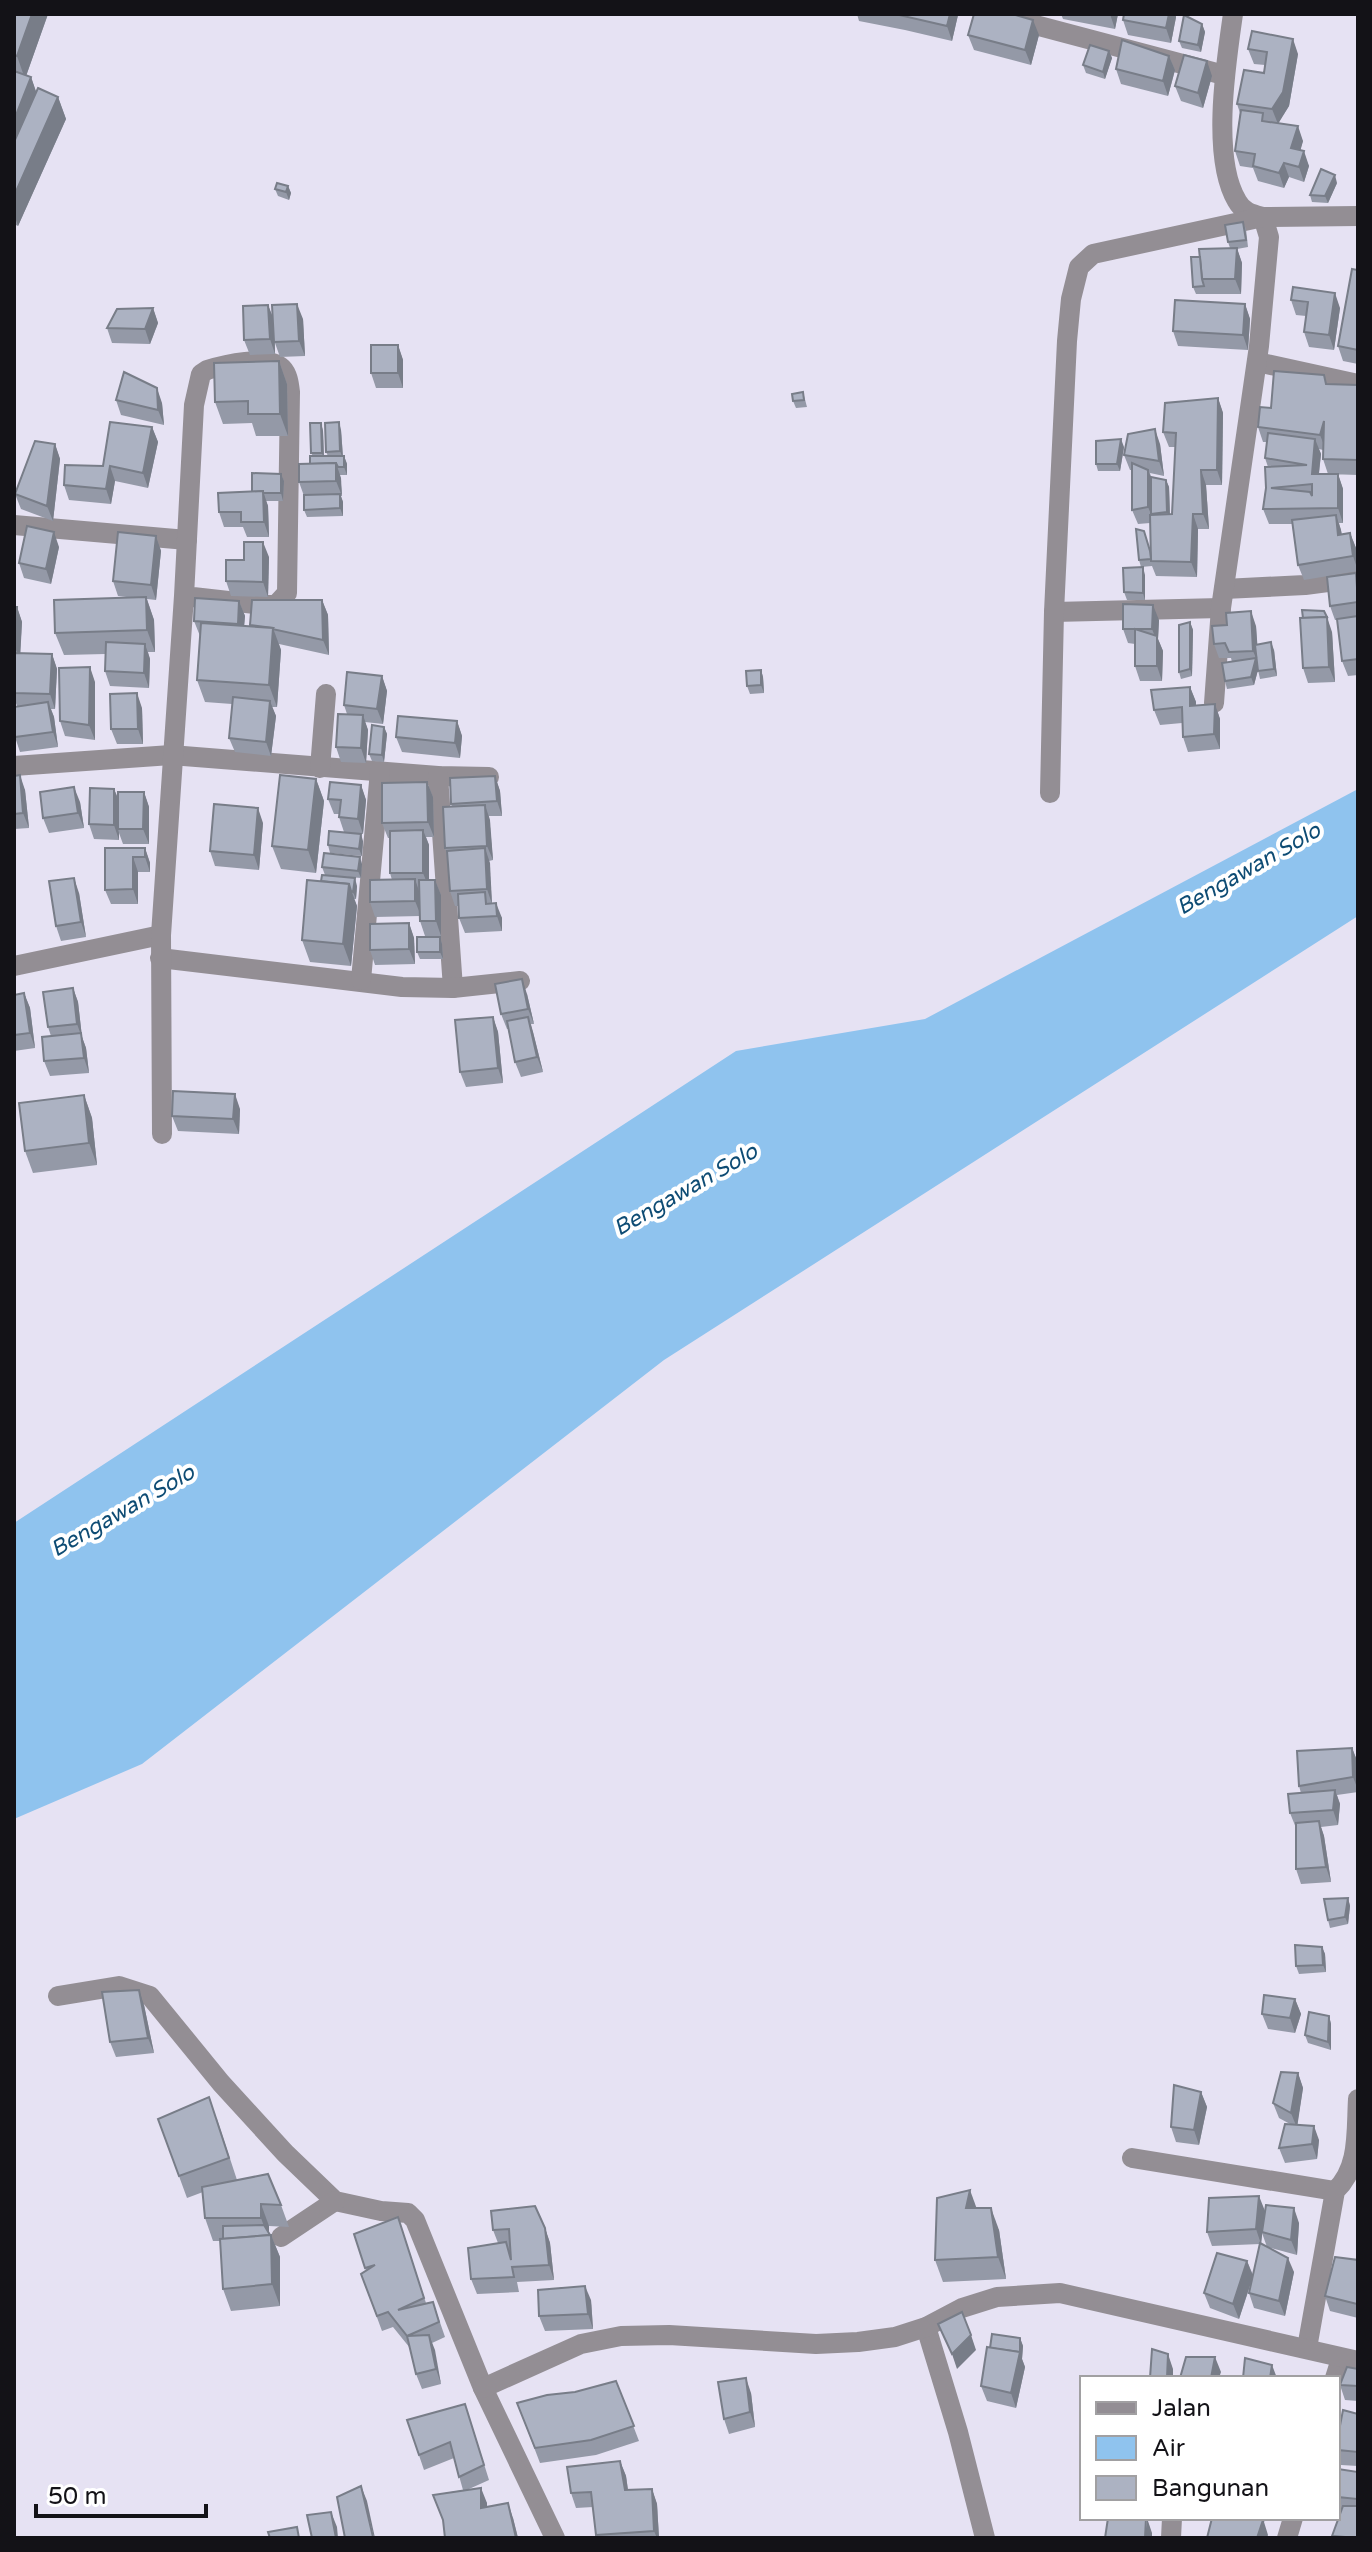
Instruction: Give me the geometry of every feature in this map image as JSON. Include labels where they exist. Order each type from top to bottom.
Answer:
[{"type":"street","points":[[994,14],[1224,75]]},
{"type":"street","points":[[1233,14],[1224,75],[1223,139],[1230,184],[1238,202],[1248,213],[1263,217]]},
{"type":"street","points":[[1050,793],[1054,612],[1067,341],[1071,299],[1079,267],[1093,254],[1107,250],[1263,217],[1358,216]]},
{"type":"street","points":[[1214,703],[1222,598],[1257,362],[1269,237],[1263,217]]},
{"type":"street","points":[[162,1134],[161,935],[194,405],[201,374],[217,367],[257,361],[273,363],[283,368],[290,392],[287,593],[276,605],[184,596]]},
{"type":"street","points":[[1257,362],[1358,384]]},
{"type":"street","points":[[14,525],[187,540]]},
{"type":"street","points":[[1054,612],[1222,598],[1358,578]]},
{"type":"street","points":[[320,768],[326,694]]},
{"type":"street","points":[[14,766],[171,755],[320,768],[489,777]]},
{"type":"street","points":[[361,980],[380,771]]},
{"type":"street","points":[[438,776],[453,988]]},
{"type":"street","points":[[14,966],[161,935]]},
{"type":"street","points":[[160,958],[402,987],[453,988],[520,981]]},
{"type":"street","points":[[58,1996],[119,1986],[150,1996],[221,2083],[294,2163],[335,2201],[381,2211],[408,2213],[415,2220],[483,2388],[555,2538]]},
{"type":"street","points":[[1307,2348],[1335,2191],[1347,2180],[1354,2161],[1358,2099]]},
{"type":"street","points":[[1132,2158],[1335,2191]]},
{"type":"street","points":[[281,2237],[335,2201]]},
{"type":"street","points":[[483,2388],[581,2344],[621,2336],[669,2335],[816,2344],[895,2337],[926,2327],[962,2308],[997,2297],[1060,2293],[1307,2348],[1345,2366]]},
{"type":"street","points":[[926,2327],[958,2432],[985,2538]]},
{"type":"water","name":"Bengawan Solo","points":[[1358,789],[1358,916],[664,1360],[142,1764],[14,1819],[14,1523],[736,1051],[925,1019]]},
{"type":"building","points":[[14,14],[32,14],[17,56],[14,55]]},
{"type":"building","points":[[900,14],[950,14],[947,26]]},
{"type":"building","points":[[974,14],[1012,14],[1033,20],[1025,50],[968,35]]},
{"type":"building","points":[[1124,14],[1169,14],[1166,28],[1123,20]]},
{"type":"building","points":[[1184,15],[1202,24],[1198,45],[1179,41]]},
{"type":"building","points":[[1252,31],[1293,39],[1283,92],[1272,109],[1237,104],[1244,70],[1264,73],[1267,52],[1248,49]]},
{"type":"building","points":[[1122,40],[1169,56],[1163,81],[1116,69]]},
{"type":"building","points":[[1090,45],[1109,51],[1103,72],[1083,65]]},
{"type":"building","points":[[1184,55],[1207,61],[1198,93],[1175,86]]},
{"type":"building","points":[[14,71],[31,77],[14,120]]},
{"type":"building","points":[[38,88],[58,97],[14,196],[14,142]]},
{"type":"building","points":[[1241,110],[1263,113],[1262,121],[1298,126],[1291,148],[1304,151],[1299,167],[1284,163],[1279,173],[1253,166],[1255,154],[1235,151]]},
{"type":"building","points":[[1321,169],[1335,175],[1325,196],[1310,195]]},
{"type":"building","points":[[277,183],[288,186],[286,192],[275,189]]},
{"type":"building","points":[[1243,222],[1246,240],[1228,242],[1225,225]]},
{"type":"building","points":[[1237,248],[1235,279],[1202,279],[1199,249]]},
{"type":"building","points":[[1191,257],[1200,257],[1204,286],[1193,287]]},
{"type":"building","points":[[1352,269],[1358,270],[1358,350],[1338,346]]},
{"type":"building","points":[[1293,287],[1335,293],[1329,335],[1304,332],[1308,302],[1291,300]]},
{"type":"building","points":[[1175,300],[1245,304],[1243,335],[1173,331]]},
{"type":"building","points":[[297,304],[299,341],[274,342],[272,305]]},
{"type":"building","points":[[268,305],[270,339],[244,340],[243,306]]},
{"type":"building","points":[[153,308],[145,329],[107,328],[117,309]]},
{"type":"building","points":[[371,345],[398,345],[398,373],[371,373]]},
{"type":"building","points":[[279,361],[280,414],[248,414],[248,401],[215,402],[214,363]]},
{"type":"building","points":[[1274,371],[1324,375],[1326,384],[1358,385],[1358,460],[1323,459],[1324,421],[1320,435],[1258,427],[1260,407],[1271,408]]},
{"type":"building","points":[[124,372],[157,388],[158,410],[116,400]]},
{"type":"building","points":[[803,392],[804,400],[793,401],[792,394]]},
{"type":"building","points":[[1218,398],[1217,470],[1201,470],[1203,514],[1193,514],[1191,562],[1151,561],[1150,515],[1172,514],[1176,433],[1163,432],[1165,403]]},
{"type":"building","points":[[110,422],[152,427],[143,473],[110,466],[106,489],[64,485],[65,465],[103,466]]},
{"type":"building","points":[[339,422],[340,451],[326,452],[325,423]]},
{"type":"building","points":[[310,423],[321,423],[322,453],[311,453]]},
{"type":"building","points":[[1155,429],[1159,461],[1124,455],[1128,434]]},
{"type":"building","points":[[1268,433],[1315,439],[1312,474],[1338,474],[1338,508],[1263,509],[1265,467],[1307,465],[1265,458]],"holes":[[[1312,484],[1312,496],[1310,492],[1271,488]]]},
{"type":"building","points":[[1121,439],[1117,464],[1096,464],[1096,441]]},
{"type":"building","points":[[35,441],[55,444],[47,506],[15,494]]},
{"type":"building","points":[[310,456],[344,456],[344,467],[338,467],[336,463],[310,464]]},
{"type":"building","points":[[336,463],[336,481],[299,482],[299,464]]},
{"type":"building","points":[[1132,463],[1148,470],[1148,507],[1132,510]]},
{"type":"building","points":[[252,473],[281,474],[281,493],[252,492]]},
{"type":"building","points":[[1151,477],[1166,480],[1167,512],[1151,514]]},
{"type":"building","points":[[263,491],[264,522],[241,522],[241,512],[219,512],[218,493]]},
{"type":"building","points":[[340,494],[340,508],[304,510],[304,495]]},
{"type":"building","points":[[1336,515],[1338,535],[1350,533],[1353,556],[1298,565],[1292,520]]},
{"type":"building","points":[[27,526],[54,532],[46,569],[19,563]]},
{"type":"building","points":[[1136,529],[1144,531],[1151,559],[1139,560]]},
{"type":"building","points":[[118,532],[156,536],[151,585],[113,581]]},
{"type":"building","points":[[244,542],[263,542],[263,582],[226,581],[226,560],[244,560]]},
{"type":"building","points":[[1143,567],[1143,593],[1124,592],[1123,568]]},
{"type":"building","points":[[1356,573],[1358,602],[1330,606],[1327,577]]},
{"type":"building","points":[[146,597],[147,630],[55,633],[54,600]]},
{"type":"building","points":[[195,598],[239,601],[238,624],[194,621]]},
{"type":"building","points":[[252,600],[322,600],[323,640],[250,625]]},
{"type":"building","points":[[1123,604],[1153,605],[1152,629],[1123,629]]},
{"type":"building","points":[[14,607],[17,607],[14,645]]},
{"type":"building","points":[[1302,610],[1324,611],[1327,617],[1303,618]]},
{"type":"building","points":[[1251,611],[1253,651],[1229,652],[1225,643],[1214,644],[1212,626],[1227,625],[1226,613]]},
{"type":"building","points":[[1358,616],[1358,659],[1342,661],[1337,619]]},
{"type":"building","points":[[1327,617],[1329,667],[1303,668],[1300,618]]},
{"type":"building","points":[[1190,622],[1190,669],[1179,672],[1179,625]]},
{"type":"building","points":[[201,623],[273,628],[269,685],[197,680]]},
{"type":"building","points":[[1135,629],[1157,636],[1157,666],[1135,666]]},
{"type":"building","points":[[106,642],[145,644],[144,673],[105,671]]},
{"type":"building","points":[[1271,642],[1274,669],[1258,671],[1255,645]]},
{"type":"building","points":[[14,653],[52,654],[50,694],[14,693]]},
{"type":"building","points":[[1256,658],[1251,677],[1225,681],[1222,663]]},
{"type":"building","points":[[90,667],[89,725],[60,721],[59,668]]},
{"type":"building","points":[[761,670],[761,685],[747,686],[746,671]]},
{"type":"building","points":[[347,672],[382,676],[377,709],[344,705]]},
{"type":"building","points":[[1190,687],[1190,706],[1215,704],[1214,734],[1183,737],[1182,707],[1154,710],[1151,690]]},
{"type":"building","points":[[137,693],[138,729],[111,729],[110,694]]},
{"type":"building","points":[[233,697],[270,701],[266,742],[229,738]]},
{"type":"building","points":[[48,702],[53,732],[15,737],[14,707]]},
{"type":"building","points":[[338,714],[363,715],[361,748],[336,747]]},
{"type":"building","points":[[398,716],[457,721],[455,743],[396,737]]},
{"type":"building","points":[[372,725],[384,727],[382,755],[369,754]]},
{"type":"building","points":[[20,775],[23,813],[14,814],[14,776]]},
{"type":"building","points":[[280,775],[316,779],[308,850],[272,846]]},
{"type":"building","points":[[495,776],[497,801],[451,804],[450,778]]},
{"type":"building","points":[[330,782],[361,785],[358,819],[339,817],[341,800],[328,799]]},
{"type":"building","points":[[427,782],[428,822],[382,823],[382,783]]},
{"type":"building","points":[[74,787],[78,813],[43,818],[40,792]]},
{"type":"building","points":[[90,788],[114,789],[114,825],[89,824]]},
{"type":"building","points":[[118,792],[144,792],[143,829],[118,829]]},
{"type":"building","points":[[214,804],[258,808],[254,855],[210,851]]},
{"type":"building","points":[[485,805],[487,846],[445,848],[443,807]]},
{"type":"building","points":[[423,830],[423,873],[390,873],[390,831]]},
{"type":"building","points":[[329,831],[361,834],[359,849],[328,845]]},
{"type":"building","points":[[105,848],[145,848],[145,857],[133,857],[133,889],[105,890]]},
{"type":"building","points":[[485,848],[487,889],[450,891],[447,851]]},
{"type":"building","points":[[324,853],[360,857],[358,871],[322,867]]},
{"type":"building","points":[[322,875],[355,878],[353,892],[349,884],[321,881]]},
{"type":"building","points":[[74,878],[81,922],[56,926],[49,881]]},
{"type":"building","points":[[415,879],[415,901],[370,902],[370,880]]},
{"type":"building","points":[[307,880],[349,884],[343,944],[302,940]]},
{"type":"building","points":[[419,880],[435,880],[436,921],[420,921]]},
{"type":"building","points":[[485,892],[486,904],[496,903],[497,916],[459,918],[458,894]]},
{"type":"building","points":[[409,923],[409,949],[370,950],[370,924]]},
{"type":"building","points":[[417,937],[440,937],[440,952],[417,952]]},
{"type":"building","points":[[522,979],[528,1009],[501,1014],[495,984]]},
{"type":"building","points":[[73,988],[77,1024],[48,1027],[43,992]]},
{"type":"building","points":[[24,993],[30,1033],[14,1035],[14,995]]},
{"type":"building","points":[[493,1017],[498,1068],[460,1072],[455,1020]]},
{"type":"building","points":[[528,1017],[537,1057],[515,1062],[507,1021]]},
{"type":"building","points":[[81,1033],[84,1058],[44,1061],[42,1037]]},
{"type":"building","points":[[173,1091],[235,1094],[233,1119],[172,1116]]},
{"type":"building","points":[[84,1095],[89,1143],[25,1151],[19,1103]]},
{"type":"building","points":[[1352,1748],[1353,1777],[1299,1786],[1297,1751]]},
{"type":"building","points":[[1335,1790],[1333,1810],[1290,1813],[1288,1794]]},
{"type":"building","points":[[1319,1821],[1326,1867],[1296,1869],[1296,1823]]},
{"type":"building","points":[[1348,1898],[1345,1917],[1328,1920],[1324,1899]]},
{"type":"building","points":[[1295,1945],[1322,1947],[1323,1965],[1296,1966]]},
{"type":"building","points":[[139,1990],[148,2038],[110,2042],[102,1992]]},
{"type":"building","points":[[1264,1995],[1295,1999],[1290,2018],[1262,2014]]},
{"type":"building","points":[[1309,2012],[1329,2016],[1328,2042],[1305,2035]]},
{"type":"building","points":[[1281,2072],[1298,2073],[1291,2113],[1273,2103]]},
{"type":"building","points":[[1174,2085],[1201,2092],[1194,2130],[1171,2127]]},
{"type":"building","points":[[209,2097],[229,2158],[179,2176],[158,2119]]},
{"type":"building","points":[[1285,2124],[1314,2126],[1312,2144],[1279,2148]]},
{"type":"building","points":[[268,2174],[281,2205],[261,2204],[261,2218],[205,2218],[202,2187]]},
{"type":"building","points":[[970,2190],[966,2208],[991,2208],[998,2257],[935,2260],[937,2198]]},
{"type":"building","points":[[1259,2196],[1256,2229],[1207,2232],[1209,2198]]},
{"type":"building","points":[[1266,2205],[1294,2208],[1291,2240],[1262,2232]]},
{"type":"building","points":[[535,2206],[545,2228],[549,2265],[512,2267],[514,2277],[471,2279],[468,2248],[506,2242],[511,2260],[509,2229],[493,2230],[491,2211]]},
{"type":"building","points":[[398,2217],[424,2298],[398,2310],[433,2302],[439,2322],[407,2336],[388,2312],[377,2316],[361,2274],[375,2265],[365,2268],[354,2234]]},
{"type":"building","points":[[264,2225],[270,2235],[223,2239],[223,2226]]},
{"type":"building","points":[[271,2235],[272,2284],[223,2289],[220,2239]]},
{"type":"building","points":[[1260,2243],[1288,2258],[1279,2301],[1249,2293]]},
{"type":"building","points":[[1217,2253],[1247,2261],[1233,2304],[1204,2293]]},
{"type":"building","points":[[1335,2257],[1358,2260],[1357,2304],[1325,2296]]},
{"type":"building","points":[[585,2286],[588,2314],[539,2316],[538,2290]]},
{"type":"building","points":[[962,2312],[971,2335],[952,2354],[938,2324]]},
{"type":"building","points":[[992,2334],[1020,2338],[1020,2352],[990,2348]]},
{"type":"building","points":[[429,2335],[436,2369],[416,2374],[407,2336]]},
{"type":"building","points":[[987,2347],[1020,2352],[1011,2393],[981,2386]]},
{"type":"building","points":[[1152,2349],[1168,2354],[1167,2376],[1150,2376]]},
{"type":"building","points":[[1186,2357],[1215,2357],[1211,2376],[1181,2376]]},
{"type":"building","points":[[1245,2358],[1272,2365],[1270,2376],[1243,2376]]},
{"type":"building","points":[[1347,2367],[1358,2369],[1358,2386],[1340,2385]]},
{"type":"building","points":[[746,2378],[750,2412],[724,2419],[718,2382]]},
{"type":"building","points":[[616,2381],[634,2426],[591,2440],[535,2448],[517,2403]]},
{"type":"building","points":[[465,2404],[484,2465],[459,2477],[450,2442],[419,2455],[407,2420]]},
{"type":"building","points":[[1343,2410],[1358,2414],[1358,2452],[1340,2450]]},
{"type":"building","points":[[620,2461],[625,2490],[652,2489],[654,2531],[596,2535],[591,2492],[571,2493],[567,2467]]},
{"type":"building","points":[[1340,2469],[1358,2472],[1357,2499],[1340,2497]]},
{"type":"building","points":[[361,2486],[373,2537],[345,2538],[337,2497]]},
{"type":"building","points":[[481,2488],[481,2508],[508,2503],[516,2538],[445,2538],[443,2520],[433,2495]]},
{"type":"building","points":[[1343,2506],[1358,2506],[1358,2538],[1332,2536]]},
{"type":"building","points":[[331,2512],[336,2538],[312,2538],[307,2515]]},
{"type":"building","points":[[1108,2520],[1146,2520],[1145,2538],[1105,2538]]},
{"type":"building","points":[[1212,2520],[1263,2520],[1257,2538],[1207,2538]]},
{"type":"building","points":[[297,2527],[299,2538],[270,2538],[268,2532]]}]
